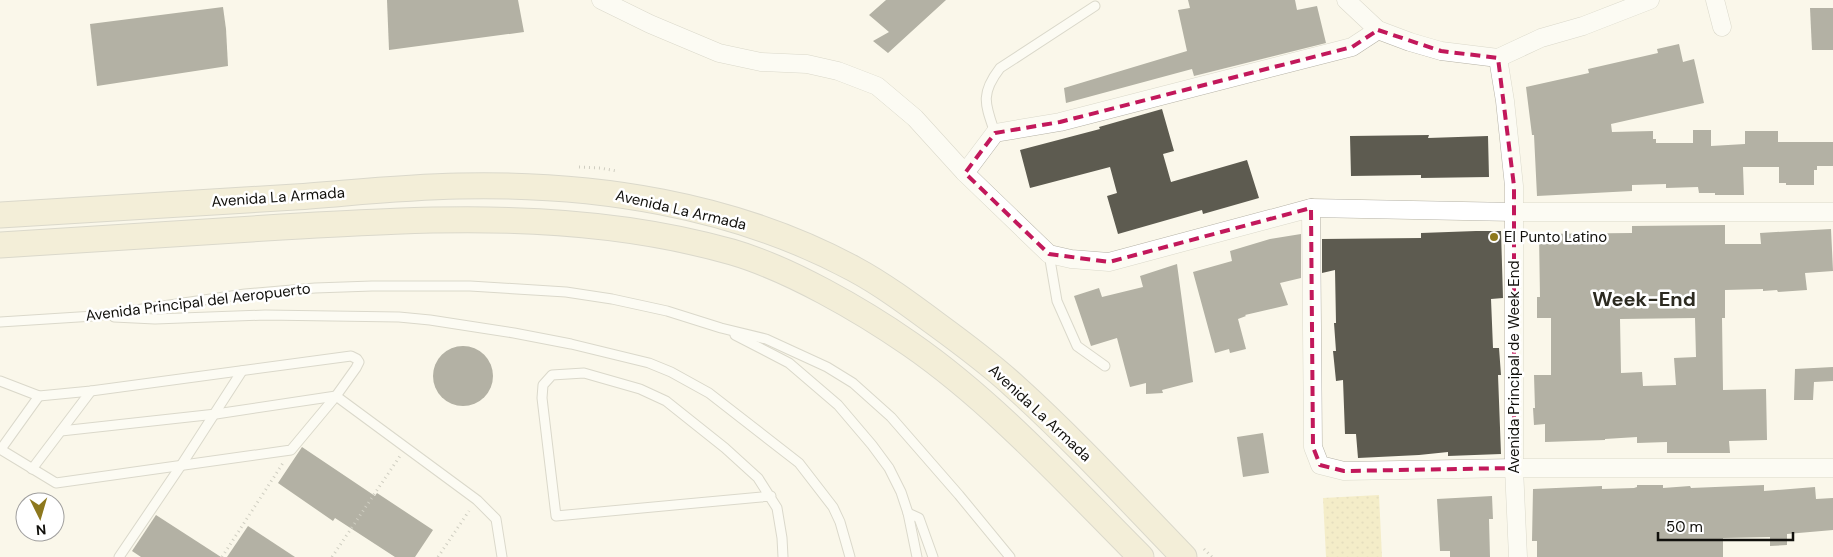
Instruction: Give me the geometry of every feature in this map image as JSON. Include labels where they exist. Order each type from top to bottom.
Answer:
[{"type":"main road","name":"Avenida La Armada","points":[[0,215],[407,188],[512,186],[606,192],[662,202],[719,216],[807,246],[855,269],[904,300],[1010,382],[1191,550]]},
{"type":"main road","name":"Avenida La Armada","points":[[0,245],[315,225],[470,219],[534,220],[637,231],[735,253],[813,286],[912,345],[997,415],[1141,557]]},
{"type":"street","points":[[601,0],[650,24],[719,53],[760,62],[807,64],[838,71],[877,86],[915,118],[965,173],[1049,254],[1071,259],[1109,262],[1312,208],[1514,212],[1833,212]]},
{"type":"street","points":[[1346,0],[1378,30],[1410,42],[1441,50],[1498,58],[1541,38],[1583,26],[1650,0]]},
{"type":"street","points":[[1715,0],[1722,27]]},
{"type":"street","points":[[965,173],[995,133],[1060,122],[1352,47],[1378,30]]},
{"type":"street","name":"Avenida Principal de Week End","points":[[1498,58],[1510,142],[1514,212],[1514,468],[1518,557]]},
{"type":"street","points":[[1312,208],[1313,447],[1320,465],[1344,471],[1514,468],[1833,468]]},
{"type":"lane","points":[[995,133],[987,110],[986,97],[989,82],[1000,68],[1095,6]]},
{"type":"lane","points":[[1049,254],[1057,300],[1077,346],[1106,366]]},
{"type":"lane","name":"Avenida Principal del Aeropuerto","points":[[0,322],[94,316],[245,294],[306,288],[372,286],[470,286],[566,292],[612,299],[667,311],[721,328],[766,339],[827,367],[853,383],[891,417],[960,495],[1010,557]]},
{"type":"lane","points":[[94,316],[155,319],[265,315],[407,318],[514,333],[571,344],[649,363],[671,372],[708,393],[799,463],[834,507],[850,557]]},
{"type":"lane","name":"Avenida Principal del Aeropuerto","points":[[721,328],[789,363],[838,405],[889,468],[901,492],[908,513],[917,557]]},
{"type":"lane","points":[[0,381],[39,396],[92,391],[351,356],[359,362],[336,396],[292,450],[56,483],[0,449],[39,396]]},
{"type":"lane","points":[[119,557],[216,414],[242,371]]},
{"type":"lane","points":[[771,496],[556,516],[542,385],[552,375],[584,373],[640,389],[666,401],[725,448],[758,478],[771,496],[777,508],[783,557]]},
{"type":"lane","points":[[32,469],[92,391]]},
{"type":"lane","points":[[61,431],[216,414],[336,396],[477,500],[496,519],[502,557]]},
{"type":"lane","points":[[908,513],[919,518],[933,557]]},
{"type":"path","points":[[572,167],[600,168],[619,172]]},
{"type":"path","points":[[332,557],[406,448]]},
{"type":"path","points":[[222,557],[292,450]]},
{"type":"path","points":[[438,557],[477,500]]},
{"type":"path","points":[[1191,550],[1212,557]]},
{"type":"highlighted area","points":[[1378,30],[1441,51],[1498,58],[1514,186],[1514,468],[1344,471],[1320,465],[1313,447],[1311,208],[1109,262],[1049,254],[965,173],[995,133],[1060,122],[1352,47]]},
{"type":"shaded area","points":[[1379,495],[1382,557],[1326,557],[1323,498]]},
{"type":"building","points":[[387,0],[518,0],[524,32],[389,50]]},
{"type":"building","points":[[886,0],[946,0],[888,53],[873,41],[889,32],[869,15]]},
{"type":"building","points":[[1188,0],[1295,0],[1297,10],[1317,6],[1326,43],[1194,76],[1192,69],[1066,103],[1064,88],[1187,51],[1178,10],[1190,8]]},
{"type":"building","points":[[223,7],[228,66],[97,86],[90,24]]},
{"type":"building","points":[[1810,8],[1833,8],[1833,50],[1812,50]]},
{"type":"building","points":[[1679,44],[1683,62],[1694,59],[1704,103],[1611,124],[1612,132],[1653,131],[1653,139],[1656,139],[1656,143],[1693,143],[1693,130],[1711,130],[1711,146],[1745,144],[1745,131],[1778,131],[1778,142],[1833,142],[1833,166],[1817,166],[1817,170],[1814,170],[1814,185],[1786,185],[1786,183],[1779,183],[1779,167],[1743,167],[1744,195],[1699,193],[1698,187],[1666,188],[1666,184],[1632,185],[1632,191],[1537,196],[1534,135],[1532,135],[1526,87],[1589,73],[1588,69],[1658,53],[1657,49]]},
{"type":"building","points":[[1162,109],[1174,151],[1163,154],[1171,182],[1247,160],[1259,198],[1203,214],[1202,210],[1118,234],[1107,196],[1117,193],[1110,167],[1030,188],[1020,150],[1100,129],[1099,127]]},
{"type":"building","points":[[1429,135],[1428,138],[1488,136],[1489,177],[1421,178],[1421,175],[1351,176],[1350,136]]},
{"type":"building","points":[[1725,225],[1725,244],[1761,244],[1760,233],[1831,229],[1833,271],[1805,273],[1807,290],[1778,292],[1777,290],[1763,291],[1763,289],[1725,290],[1725,318],[1722,318],[1723,390],[1766,389],[1767,440],[1729,441],[1730,453],[1667,453],[1667,442],[1637,443],[1637,437],[1545,442],[1545,424],[1534,425],[1534,375],[1551,375],[1551,318],[1537,318],[1537,297],[1540,297],[1539,234],[1632,233],[1632,226]],"holes":[[[1695,318],[1696,357],[1674,358],[1676,385],[1643,386],[1642,372],[1621,373],[1620,319]]]},
{"type":"building","points":[[1501,231],[1503,298],[1491,299],[1493,348],[1499,348],[1501,375],[1498,375],[1501,454],[1448,456],[1448,452],[1358,458],[1356,434],[1345,434],[1343,380],[1336,381],[1333,351],[1336,351],[1334,323],[1336,323],[1335,270],[1322,273],[1322,239],[1421,238],[1421,233]]},
{"type":"building","points":[[1301,234],[1301,278],[1280,283],[1288,305],[1245,315],[1238,319],[1246,349],[1230,353],[1229,349],[1215,353],[1193,272],[1232,261],[1230,251],[1270,239]]},
{"type":"building","points":[[1177,264],[1193,382],[1162,390],[1163,393],[1146,394],[1146,383],[1130,387],[1117,338],[1091,346],[1074,296],[1099,288],[1102,297],[1143,287],[1140,276]]},
{"type":"building","points":[[463,346],[479,351],[484,355],[488,360],[493,376],[488,392],[484,397],[479,401],[463,406],[447,401],[442,397],[438,392],[433,376],[438,360],[442,355],[447,351]]},
{"type":"building","points":[[1833,367],[1833,381],[1814,382],[1813,400],[1794,400],[1795,369]]},
{"type":"building","points":[[1263,433],[1269,473],[1243,477],[1237,437]]},
{"type":"building","points":[[302,447],[375,496],[377,493],[433,530],[415,557],[395,557],[335,518],[333,521],[278,483]]},
{"type":"building","points":[[1637,485],[1663,485],[1663,488],[1690,486],[1691,488],[1764,485],[1764,491],[1815,487],[1816,499],[1833,498],[1833,530],[1787,534],[1787,545],[1770,546],[1770,537],[1723,538],[1723,557],[1537,557],[1537,541],[1532,541],[1533,489],[1602,486],[1602,489],[1634,488]]},
{"type":"building","points":[[1492,496],[1493,519],[1489,519],[1490,557],[1450,557],[1450,551],[1440,551],[1437,499]]},
{"type":"building","points":[[156,515],[221,557],[141,557],[132,551]]},
{"type":"building","points":[[248,526],[295,557],[227,557]]},
{"type":"place","name":"El Punto Latino","points":[[1494,237]]},
{"type":"district","name":"Week-End","points":[[1644,299]]}]
